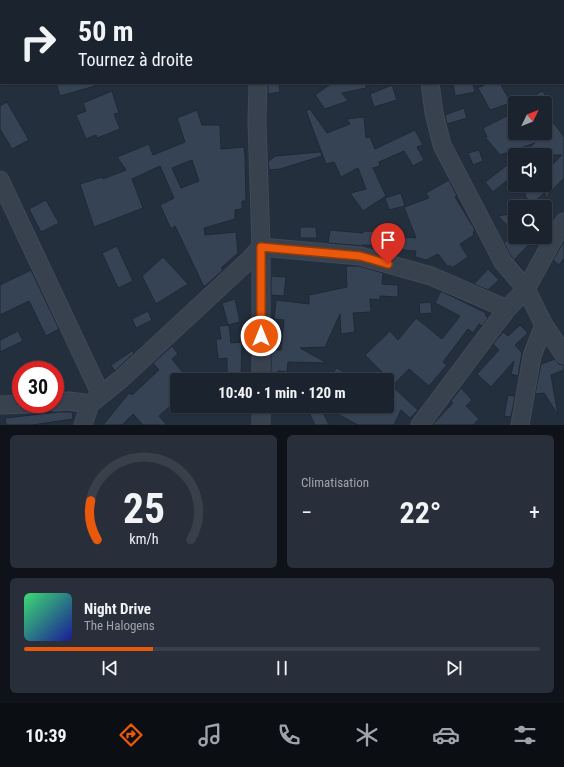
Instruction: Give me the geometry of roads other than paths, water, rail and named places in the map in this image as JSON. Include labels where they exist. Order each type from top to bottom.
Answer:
[{"type":"street","points":[[258,84],[257,121],[261,247],[261,373]]},
{"type":"street","points":[[430,84],[434,113],[442,146],[503,262],[526,289],[544,325],[564,355]]},
{"type":"street","points":[[0,180],[96,400]]},
{"type":"street","points":[[420,425],[508,309],[526,289],[552,240],[564,222]]},
{"type":"street","points":[[261,247],[360,256],[431,276],[508,309]]},
{"type":"street","points":[[83,425],[96,400],[250,259],[261,247]]},
{"type":"street","points":[[520,425],[532,356],[544,325]]},
{"type":"street","points":[[64,401],[96,400]]},
{"type":"street","points":[[0,405],[12,405]]},
{"type":"street","points":[[261,413],[261,425]]}]
